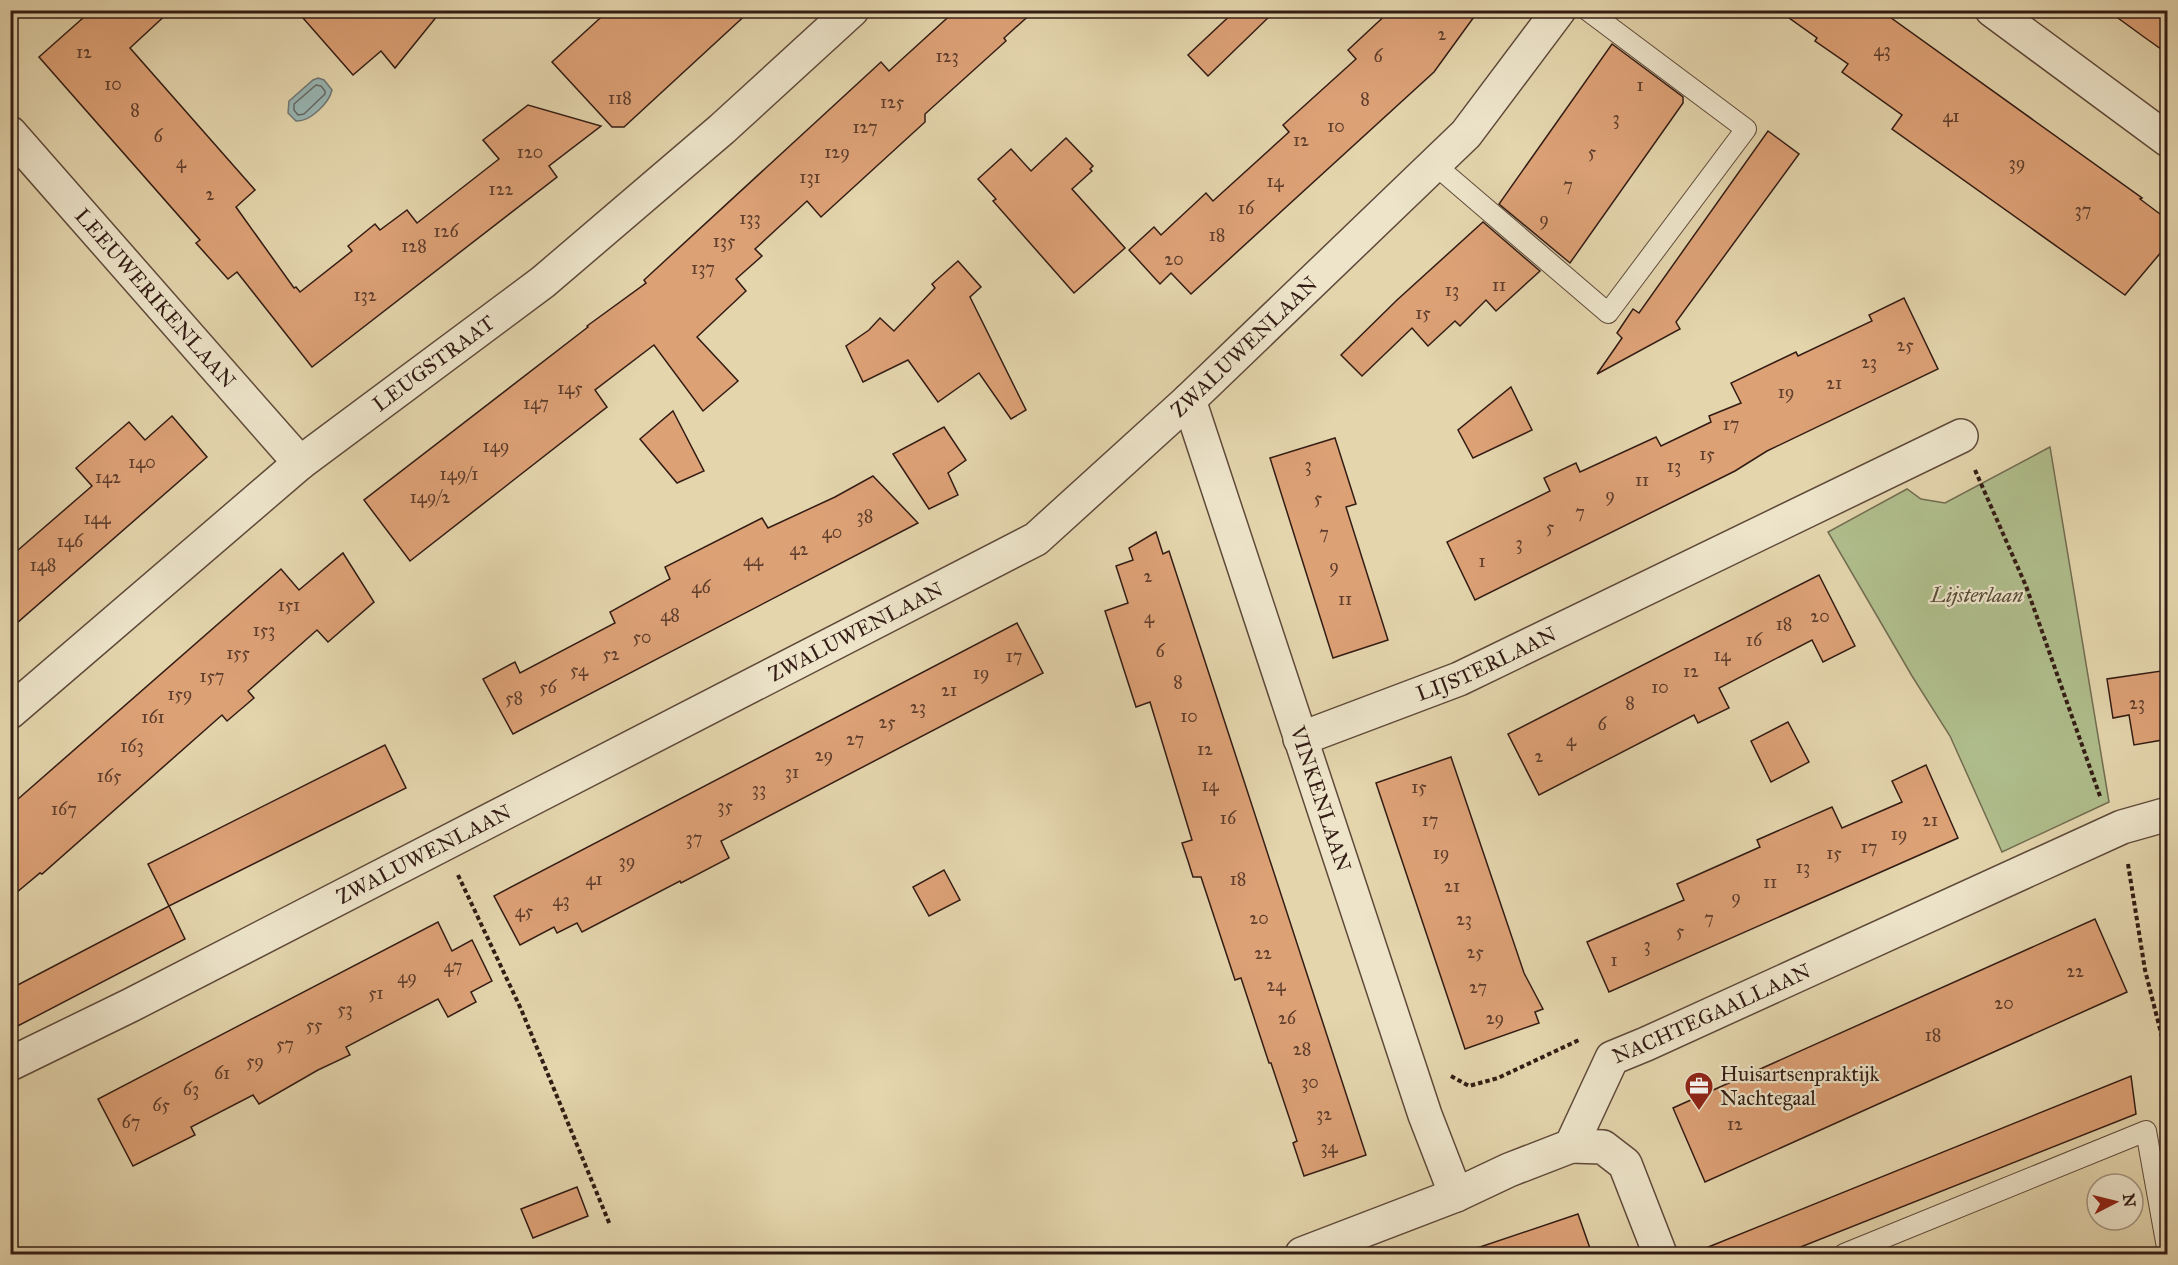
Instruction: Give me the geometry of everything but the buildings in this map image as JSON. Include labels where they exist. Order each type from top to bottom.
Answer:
[{"type":"street","name":"LEUGSTRAAT","points":[[10,712],[300,463],[543,282],[722,129],[852,10]]},
{"type":"street","name":"ZWALUWENLAAN","points":[[10,1064],[131,1005],[828,644],[1036,539],[1189,400],[1466,134],[1559,10]]},
{"type":"street","points":[[1992,10],[2168,140]]},
{"type":"street","name":"LEEUWERIKENLAAN","points":[[10,133],[300,463]]},
{"type":"street","name":"VINKENLAAN","points":[[1189,400],[1425,1115],[1456,1196]]},
{"type":"street","name":"LIJSTERLAAN","points":[[1300,739],[1460,679],[1960,436]]},
{"type":"street","name":"NACHTEGAALLAAN","points":[[1571,1146],[1611,1058],[2113,832],[2168,814]]},
{"type":"street","points":[[1302,1254],[1456,1196],[1509,1170],[1571,1146],[1603,1147],[1624,1164],[1660,1254]]},
{"type":"lane","points":[[1434,164],[1608,313],[1746,129],[1587,10]]},
{"type":"lane","points":[[1844,1254],[2146,1131],[2168,1253]]},
{"type":"path","points":[[1960,436],[2026,586],[2113,832],[2128,865],[2145,970],[2168,1069]]},
{"type":"path","points":[[444,844],[521,1009],[610,1224]]},
{"type":"path","points":[[1444,1072],[1469,1086],[1498,1078],[1583,1038]]},
{"type":"green space","name":"Lijsterlaan","points":[[2050,447],[2109,802],[2002,852],[1950,736],[1912,676],[1828,532],[1907,489],[1921,499],[1945,503]]},
{"type":"water","points":[[318,78],[324,80],[332,90],[330,95],[313,115],[296,121],[288,113],[289,101]]},
{"type":"place","name":"Huisartsenpraktijk Nachtegaal","points":[[1699,1112]]}]
